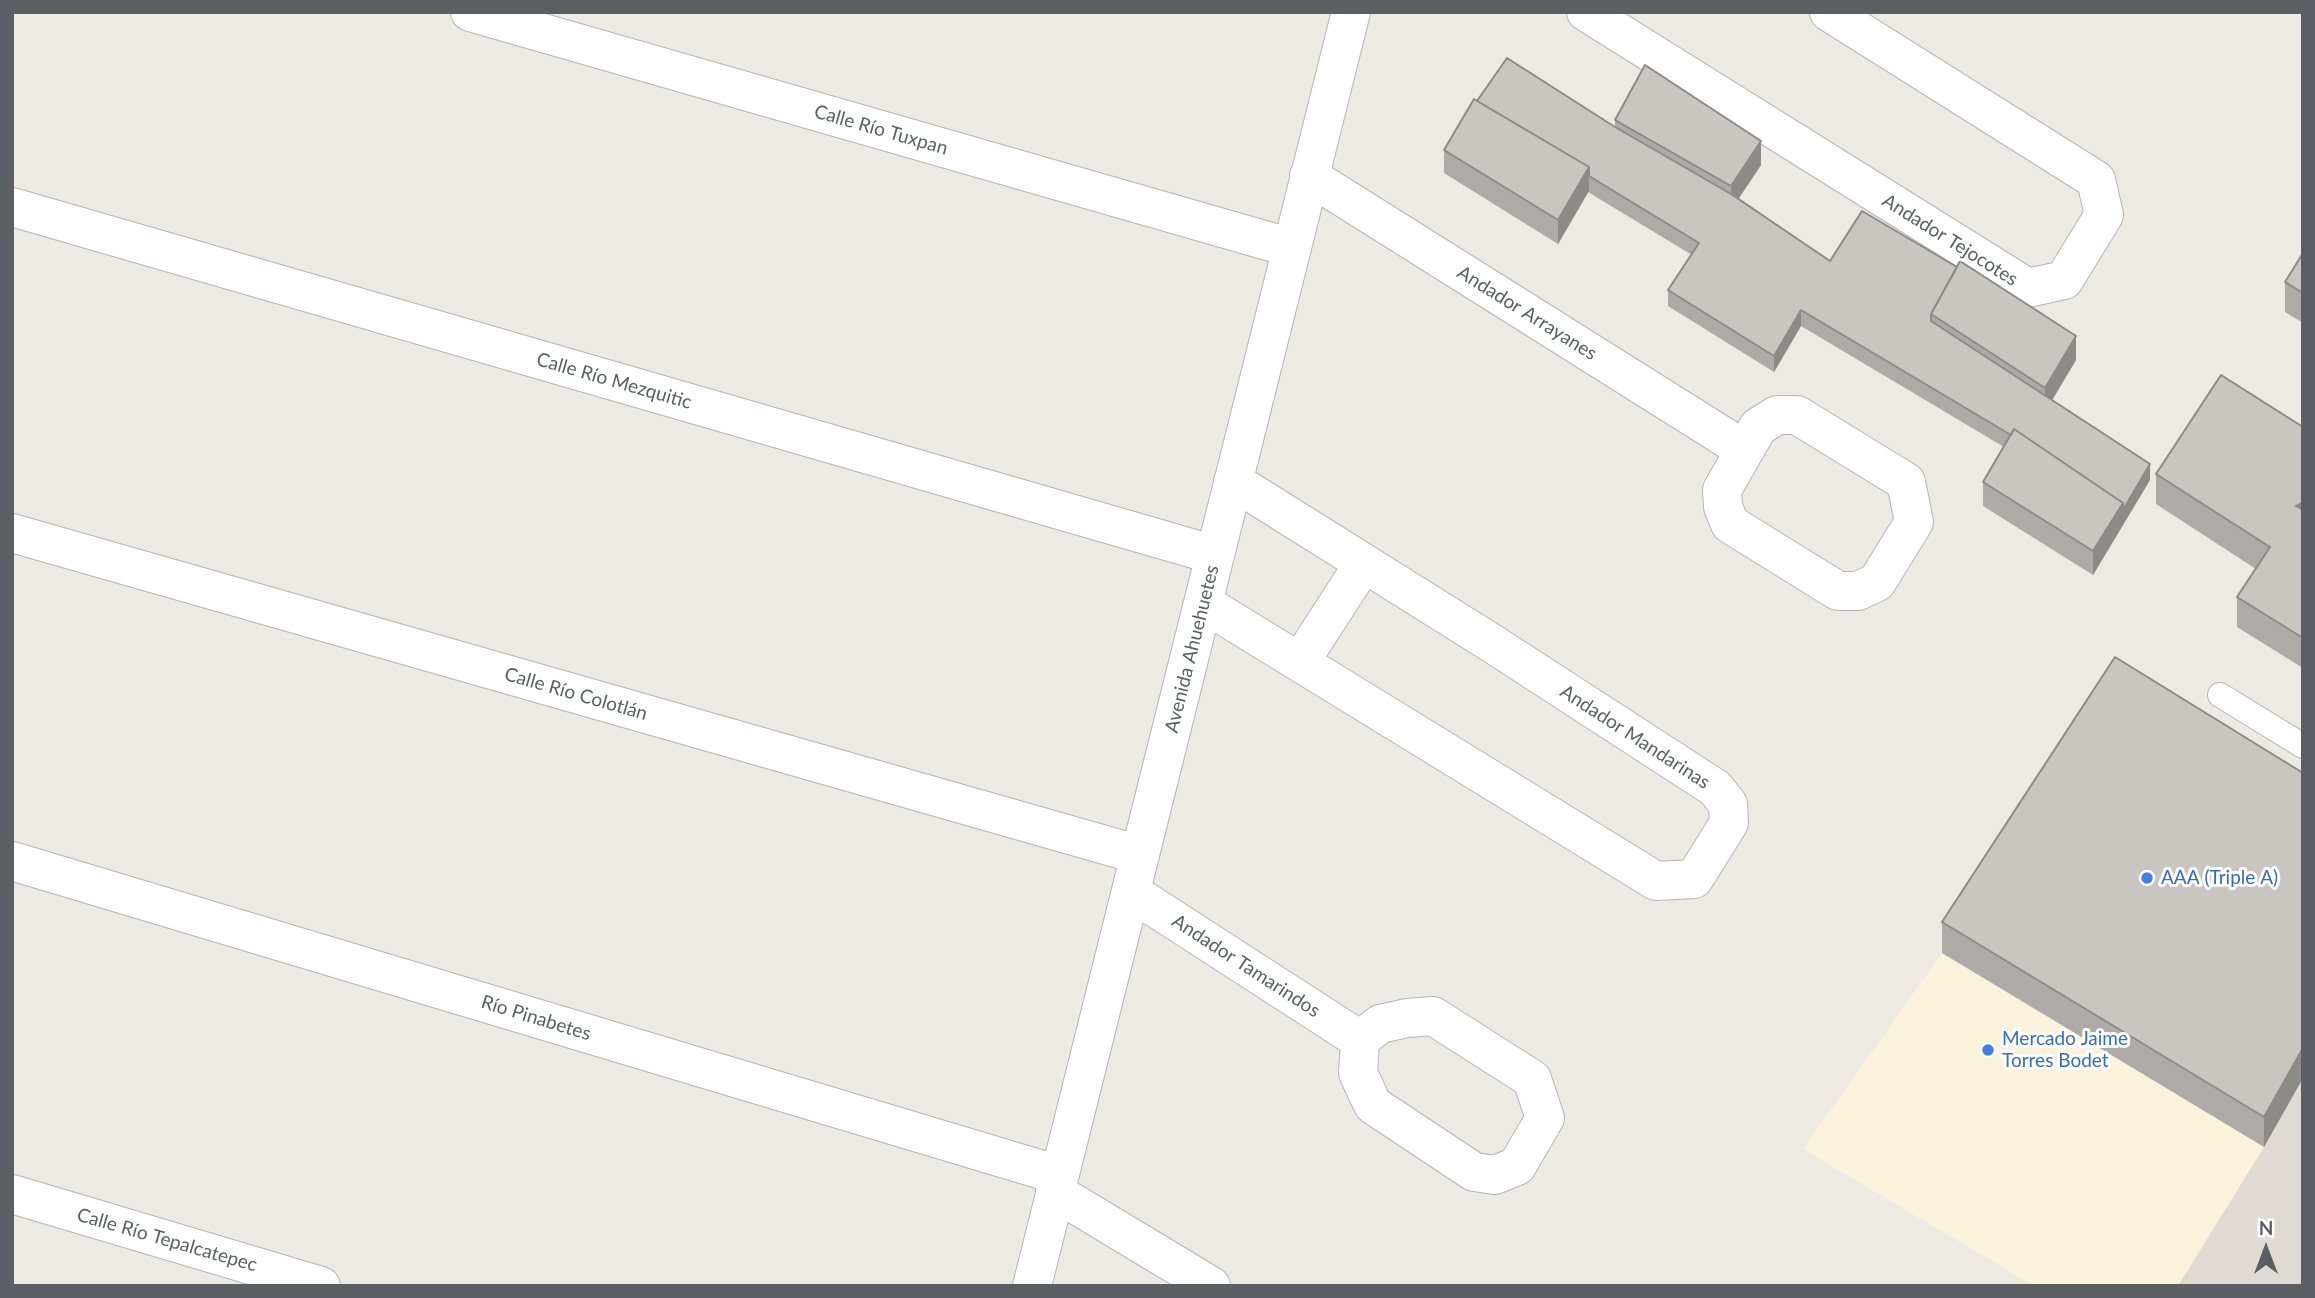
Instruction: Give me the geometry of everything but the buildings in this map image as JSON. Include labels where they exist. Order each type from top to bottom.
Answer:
[{"type":"street","name":"Calle Río Tuxpan","points":[[470,12],[1292,248]]},
{"type":"street","name":"Avenida Ahuehuetes","points":[[1032,1286],[1351,12]]},
{"type":"street","name":"Andador Tejocotes","points":[[1586,12],[2028,289],[2064,280],[2104,215],[2096,180],[1829,12]]},
{"type":"street","name":"Andador Arrayanes","points":[[1309,176],[1745,450]]},
{"type":"street","name":"Calle Río Mezquitic","points":[[12,208],[1215,555]]},
{"type":"street","points":[[1777,415],[1797,415],[1906,482],[1914,522],[1877,582],[1858,591],[1838,591],[1730,524],[1723,507],[1722,490],[1745,450],[1758,427],[1777,415]]},
{"type":"street","name":"Andador Mandarinas","points":[[1203,603],[1656,881],[1694,879],[1729,823],[1728,804],[1715,788],[1233,481]]},
{"type":"street","name":"Calle Río Colotlán","points":[[12,533],[1140,855]]},
{"type":"street","points":[[1300,662],[1364,563]]},
{"type":"street","name":"Río Pinabetes","points":[[12,861],[1057,1184],[1210,1286]]},
{"type":"street","name":"Andador Tamarindos","points":[[1131,892],[1360,1040]]},
{"type":"street","points":[[1433,1016],[1532,1079],[1545,1118],[1517,1166],[1495,1175],[1474,1172],[1373,1105],[1358,1073],[1360,1040],[1380,1024],[1433,1016]]},
{"type":"street","name":"Calle Río Tepalcatepec","points":[[12,1194],[321,1286]]},
{"type":"lane","points":[[2220,695],[2303,746]]},
{"type":"shaded area","name":"Mercado Jaime Torres Bodet","points":[[1942,953],[2264,1147],[2178,1286],[2034,1286],[1803,1149]]},
{"type":"shaded area","points":[[2303,1078],[2303,1286],[2178,1286],[2264,1147]]},
{"type":"place","name":"AAA (Triple A)","points":[[2147,878]]},
{"type":"place","name":"Mercado Jaime Torres Bodet","points":[[1988,1050]]}]
